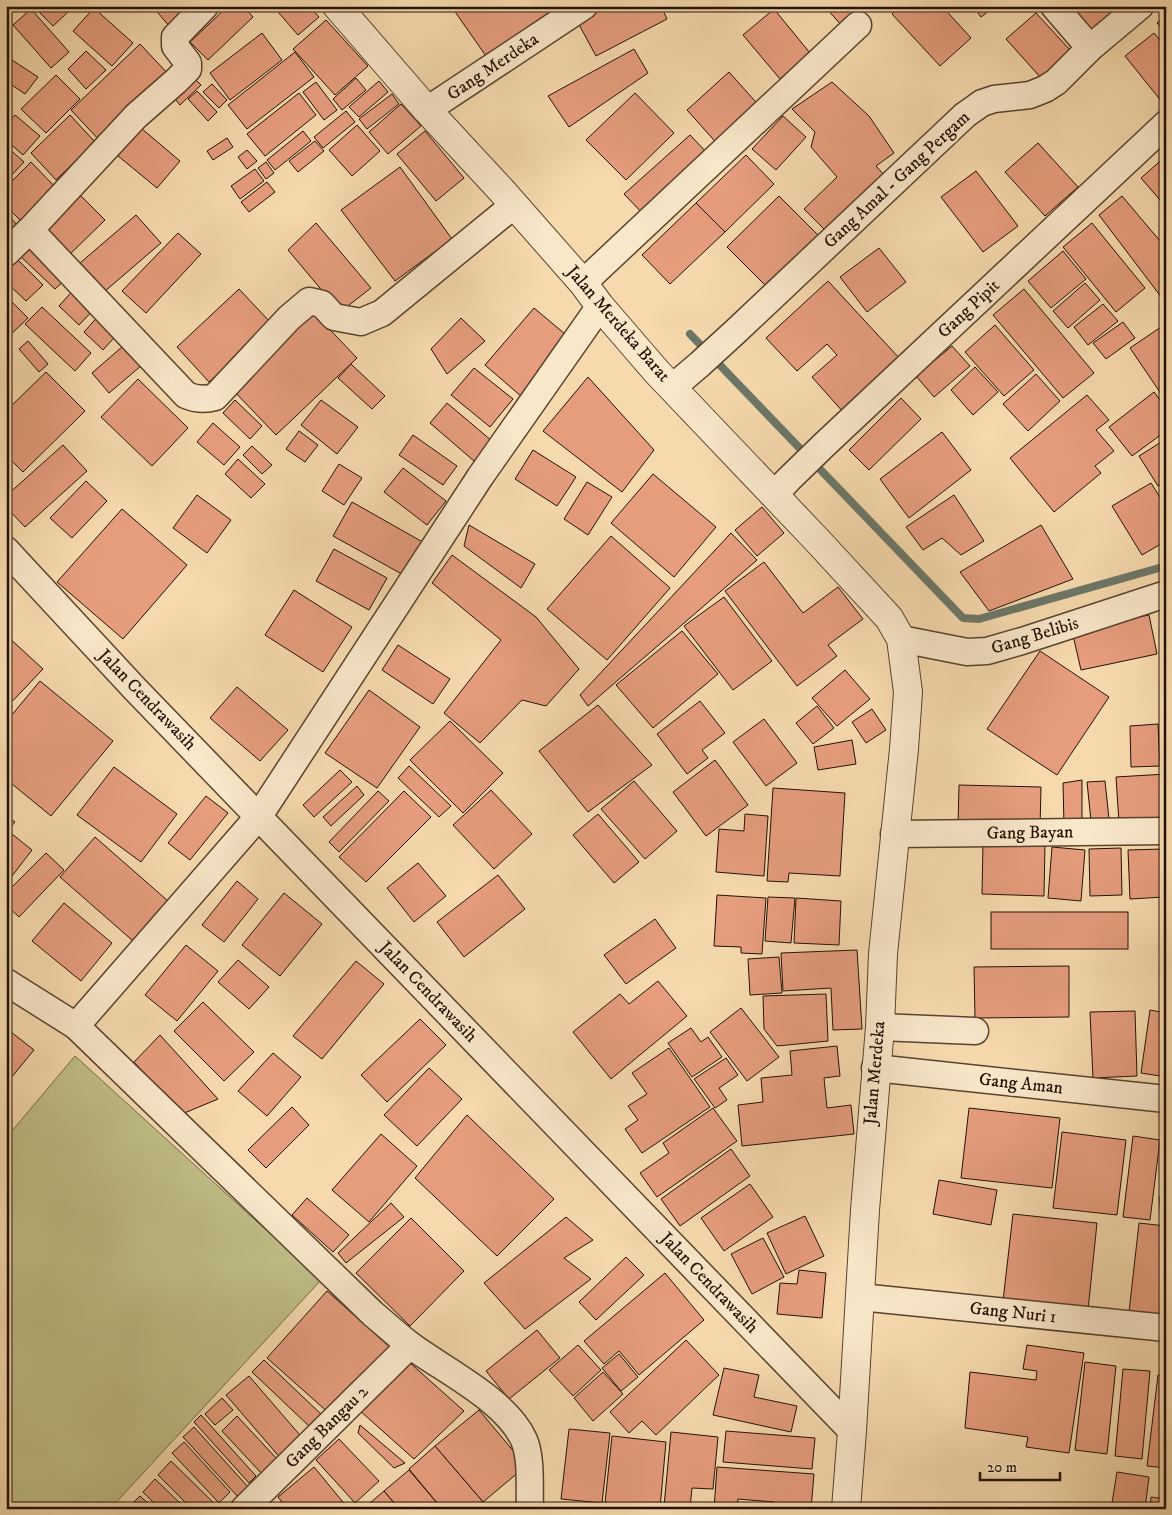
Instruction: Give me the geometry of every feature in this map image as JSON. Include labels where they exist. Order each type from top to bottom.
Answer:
[{"type":"street","points":[[6,253],[30,230],[136,116],[188,69],[188,63],[175,46],[175,37],[205,6]]},
{"type":"street","name":"Jalan Merdeka Barat","points":[[337,6],[427,110],[583,283],[600,306],[656,371],[781,487],[889,618],[901,639]]},
{"type":"street","name":"Gang Merdeka","points":[[427,110],[584,6]]},
{"type":"street","points":[[1054,6],[1090,48]]},
{"type":"street","name":"Gang Amal - Gang Pergam","points":[[673,387],[735,332],[965,115],[982,103],[994,99],[1030,94],[1045,89],[1056,82],[1090,48],[1140,6]]},
{"type":"street","points":[[583,283],[858,25]]},
{"type":"street","name":"Gang Pipit","points":[[781,487],[1166,124]]},
{"type":"street","points":[[30,230],[186,395],[193,398],[208,399],[215,397],[289,318],[309,301],[322,304],[334,317],[361,322],[382,313],[514,205]]},
{"type":"street","points":[[76,1026],[258,816],[475,485],[600,306]]},
{"type":"street","name":"Jalan Cendrawasih","points":[[6,550],[135,689],[852,1431]]},
{"type":"street","name":"Gang Belibis","points":[[901,639],[967,652],[987,651],[1166,594]]},
{"type":"street","name":"Jalan Merdeka","points":[[846,1509],[865,1210],[880,1026],[883,954],[904,750],[908,692],[901,639]]},
{"type":"street","name":"Gang Bayan","points":[[894,834],[1166,831]]},
{"type":"street","points":[[6,982],[76,1026],[372,1313],[410,1345],[506,1413],[515,1424],[527,1451],[530,1509]]},
{"type":"street","points":[[880,1026],[975,1032]]},
{"type":"street","name":"Gang Aman","points":[[876,1068],[1166,1099]]},
{"type":"street","name":"Gang Nuri 1","points":[[860,1297],[1166,1328]]},
{"type":"street","name":"Gang Bangau 2","points":[[244,1509],[410,1345]]},
{"type":"shaded area","points":[[75,1056],[321,1280],[110,1509],[6,1509],[6,1138]]},
{"type":"building","points":[[33,6],[64,6],[69,11],[53,26]]},
{"type":"building","points":[[152,6],[196,6],[171,28]]},
{"type":"building","points":[[228,6],[243,6],[253,17],[208,60],[190,42]]},
{"type":"building","points":[[285,6],[309,6],[319,17],[298,35],[278,12]]},
{"type":"building","points":[[451,6],[558,6],[486,56]]},
{"type":"building","points":[[600,6],[661,6],[667,19],[596,56],[576,19]]},
{"type":"building","points":[[824,6],[868,6],[845,29]]},
{"type":"building","points":[[901,6],[942,6],[971,38],[940,66],[892,14]]},
{"type":"building","points":[[973,6],[995,6],[981,17]]},
{"type":"building","points":[[1060,6],[1107,6],[1116,15],[1091,40]]},
{"type":"building","points":[[94,8],[133,43],[112,66],[73,31]]},
{"type":"building","points":[[31,9],[69,52],[51,68],[13,25]]},
{"type":"building","points":[[774,9],[810,53],[780,79],[743,35]]},
{"type":"building","points":[[1036,13],[1071,51],[1041,78],[1006,39]]},
{"type":"building","points":[[1166,16],[1166,33],[1157,23]]},
{"type":"building","points":[[326,20],[368,66],[335,95],[293,49]]},
{"type":"building","points":[[262,33],[282,60],[230,100],[210,73]]},
{"type":"building","points":[[1154,33],[1166,47],[1166,107],[1125,56]]},
{"type":"building","points":[[140,44],[170,76],[101,142],[71,110]]},
{"type":"building","points":[[634,49],[648,73],[569,127],[548,96]]},
{"type":"building","points":[[86,51],[106,70],[86,89],[68,69]]},
{"type":"building","points":[[295,52],[314,77],[247,129],[228,105]]},
{"type":"building","points":[[9,58],[38,77],[25,94],[6,81],[6,62]]},
{"type":"building","points":[[729,72],[763,110],[721,148],[687,110]]},
{"type":"building","points":[[56,75],[80,99],[46,133],[21,109]]},
{"type":"building","points":[[194,78],[201,85],[180,105],[174,98]]},
{"type":"building","points":[[356,78],[366,90],[342,110],[333,99]]},
{"type":"building","points":[[379,81],[388,92],[359,117],[349,107]]},
{"type":"building","points":[[316,82],[337,110],[324,120],[303,92]]},
{"type":"building","points":[[832,82],[869,116],[894,153],[876,166],[886,177],[828,233],[804,209],[837,177],[811,147],[815,132],[792,109]]},
{"type":"building","points":[[212,84],[227,100],[219,108],[203,92]]},
{"type":"building","points":[[197,91],[217,112],[208,121],[188,99]]},
{"type":"building","points":[[299,93],[316,115],[265,156],[247,134]]},
{"type":"building","points":[[635,93],[674,133],[626,180],[586,140]]},
{"type":"building","points":[[392,94],[399,104],[367,129],[359,119]]},
{"type":"building","points":[[401,104],[421,126],[388,154],[369,132]]},
{"type":"building","points":[[346,111],[355,122],[323,148],[314,137]]},
{"type":"building","points":[[15,115],[40,136],[23,155],[6,140],[6,125]]},
{"type":"building","points":[[70,115],[95,142],[56,180],[31,153]]},
{"type":"building","points":[[783,116],[806,137],[776,170],[752,149]]},
{"type":"building","points":[[135,123],[180,161],[157,188],[112,151]]},
{"type":"building","points":[[357,125],[380,151],[352,176],[329,150]]},
{"type":"building","points":[[303,131],[311,141],[275,170],[267,160]]},
{"type":"building","points":[[425,131],[464,178],[436,201],[397,154]]},
{"type":"building","points":[[690,135],[711,157],[645,216],[624,194]]},
{"type":"building","points":[[227,138],[233,147],[213,160],[207,151]]},
{"type":"building","points":[[315,141],[324,151],[298,172],[289,161]]},
{"type":"building","points":[[1038,143],[1078,187],[1045,216],[1005,172]]},
{"type":"building","points":[[6,146],[24,162],[9,178],[6,175]]},
{"type":"building","points":[[247,150],[257,161],[247,169],[238,157]]},
{"type":"building","points":[[746,155],[774,184],[725,232],[696,203]]},
{"type":"building","points":[[1166,156],[1166,207],[1141,178]]},
{"type":"building","points":[[31,162],[59,191],[25,225],[6,206],[6,187]]},
{"type":"building","points":[[266,162],[274,173],[266,179],[258,168]]},
{"type":"building","points":[[400,167],[452,239],[395,281],[341,210]]},
{"type":"building","points":[[255,169],[264,181],[240,199],[231,186]]},
{"type":"building","points":[[976,171],[1018,226],[983,252],[941,197]]},
{"type":"building","points":[[267,182],[275,192],[249,212],[241,202]]},
{"type":"building","points":[[79,194],[105,220],[65,259],[39,232]]},
{"type":"building","points":[[779,196],[821,238],[769,289],[727,247]]},
{"type":"building","points":[[1122,196],[1166,248],[1165,302],[1099,215]]},
{"type":"building","points":[[696,203],[725,232],[670,284],[642,255]]},
{"type":"building","points":[[6,213],[21,229],[6,240]]},
{"type":"building","points":[[136,215],[161,243],[104,292],[80,263]]},
{"type":"building","points":[[316,223],[371,288],[340,312],[288,250]]},
{"type":"building","points":[[1092,223],[1145,288],[1116,312],[1063,247]]},
{"type":"building","points":[[178,233],[201,254],[146,313],[122,291]]},
{"type":"building","points":[[30,242],[67,278],[55,289],[18,254]]},
{"type":"building","points":[[879,248],[906,282],[867,312],[840,277]]},
{"type":"building","points":[[1063,251],[1086,279],[1051,308],[1028,281]]},
{"type":"building","points":[[17,259],[43,285],[26,301],[6,282],[6,269]]},
{"type":"building","points":[[828,281],[901,360],[844,413],[812,377],[837,355],[827,344],[797,371],[766,338]]},
{"type":"building","points":[[1085,283],[1100,300],[1068,328],[1053,311]]},
{"type":"building","points":[[77,286],[98,305],[79,325],[59,306]]},
{"type":"building","points":[[239,289],[272,324],[209,382],[177,347]]},
{"type":"building","points":[[1024,289],[1094,373],[1063,398],[993,315]]},
{"type":"building","points":[[6,296],[28,318],[6,339]]},
{"type":"building","points":[[1103,304],[1118,321],[1088,345],[1074,327]]},
{"type":"building","points":[[42,307],[91,353],[75,371],[25,324]]},
{"type":"building","points":[[534,308],[571,339],[522,397],[485,365]]},
{"type":"building","points":[[312,311],[357,358],[276,435],[231,388]]},
{"type":"building","points":[[102,312],[121,330],[103,350],[84,332]]},
{"type":"building","points":[[461,318],[485,341],[447,374],[431,349]]},
{"type":"building","points":[[1123,322],[1135,338],[1106,359],[1093,343]]},
{"type":"building","points":[[995,325],[1034,370],[1004,396],[965,352]]},
{"type":"building","points":[[1161,327],[1166,335],[1166,401],[1130,348]]},
{"type":"building","points":[[130,340],[148,360],[109,393],[92,373]]},
{"type":"building","points":[[28,341],[48,364],[39,372],[19,349]]},
{"type":"building","points":[[952,346],[970,366],[934,397],[916,376]]},
{"type":"building","points":[[351,364],[385,396],[372,409],[338,378]]},
{"type":"building","points":[[975,367],[998,392],[973,415],[951,390]]},
{"type":"building","points":[[474,368],[513,399],[490,427],[451,395]]},
{"type":"building","points":[[46,372],[85,411],[23,472],[6,455],[6,411]]},
{"type":"building","points":[[1036,374],[1060,401],[1028,431],[1003,404]]},
{"type":"building","points":[[588,377],[654,450],[622,492],[543,431]]},
{"type":"building","points":[[138,379],[188,428],[152,466],[101,417]]},
{"type":"building","points":[[1154,392],[1166,408],[1166,431],[1132,456],[1109,427]]},
{"type":"building","points":[[1087,395],[1109,420],[1096,430],[1114,451],[1095,466],[1101,473],[1054,512],[1010,458]]},
{"type":"building","points":[[901,398],[921,419],[869,470],[849,450]]},
{"type":"building","points":[[235,400],[262,426],[250,439],[223,413]]},
{"type":"building","points":[[321,400],[358,427],[337,454],[301,425]]},
{"type":"building","points":[[447,403],[492,441],[474,461],[430,423]]},
{"type":"building","points":[[213,423],[240,447],[224,465],[197,442]]},
{"type":"building","points":[[299,431],[318,445],[305,462],[286,449]]},
{"type":"building","points":[[942,432],[971,470],[909,518],[880,479]]},
{"type":"building","points":[[413,435],[457,466],[443,485],[399,455]]},
{"type":"building","points":[[1166,439],[1166,482],[1158,486],[1139,456]]},
{"type":"building","points":[[63,445],[87,471],[25,527],[6,507],[6,496]]},
{"type":"building","points":[[252,446],[272,465],[262,474],[243,455]]},
{"type":"building","points":[[533,450],[576,477],[557,506],[515,479]]},
{"type":"building","points":[[238,459],[265,484],[251,498],[225,474]]},
{"type":"building","points":[[339,464],[362,478],[344,505],[322,491]]},
{"type":"building","points":[[403,468],[446,501],[427,525],[384,492]]},
{"type":"building","points":[[653,474],[716,527],[674,577],[611,523]]},
{"type":"building","points":[[86,481],[107,501],[72,538],[50,518]]},
{"type":"building","points":[[587,482],[612,497],[588,535],[564,519]]},
{"type":"building","points":[[1151,483],[1166,507],[1166,541],[1142,555],[1112,506]]},
{"type":"building","points":[[197,495],[231,520],[207,553],[173,528]]},
{"type":"building","points":[[954,495],[984,541],[961,555],[942,538],[923,550],[906,527]]},
{"type":"building","points":[[352,502],[428,545],[409,578],[333,536]]},
{"type":"building","points":[[762,507],[784,533],[757,556],[735,530]]},
{"type":"building","points":[[122,509],[187,565],[123,639],[57,582]]},
{"type":"building","points":[[469,525],[535,564],[521,588],[464,546]]},
{"type":"building","points":[[1041,525],[1073,579],[989,611],[960,572]]},
{"type":"building","points":[[731,533],[757,560],[588,706],[580,695]]},
{"type":"building","points":[[611,536],[670,588],[607,660],[547,609]]},
{"type":"building","points":[[334,549],[387,578],[369,610],[316,581]]},
{"type":"building","points":[[452,555],[536,617],[579,669],[546,706],[522,700],[480,743],[444,713],[501,640],[432,583]]},
{"type":"building","points":[[764,562],[803,613],[838,587],[863,619],[828,645],[837,656],[797,686],[725,591]]},
{"type":"building","points":[[294,590],[352,627],[323,672],[265,635]]},
{"type":"building","points":[[724,597],[772,661],[733,690],[684,626]]},
{"type":"building","points":[[1149,615],[1157,654],[1081,670],[1072,631]]},
{"type":"building","points":[[682,631],[718,674],[653,728],[616,685]]},
{"type":"building","points":[[6,635],[43,669],[6,708]]},
{"type":"building","points":[[398,645],[450,679],[433,704],[382,670]]},
{"type":"building","points":[[1040,651],[1109,697],[1057,775],[987,729]]},
{"type":"building","points":[[845,670],[870,699],[837,726],[812,698]]},
{"type":"building","points":[[40,681],[113,741],[51,816],[6,779],[6,722]]},
{"type":"building","points":[[237,687],[288,730],[260,761],[210,718]]},
{"type":"building","points":[[369,690],[420,727],[377,788],[325,753]]},
{"type":"building","points":[[700,701],[725,733],[702,750],[708,758],[687,774],[657,734]]},
{"type":"building","points":[[598,705],[652,765],[588,812],[539,751]]},
{"type":"building","points":[[817,706],[834,728],[813,744],[796,723]]},
{"type":"building","points":[[872,709],[886,730],[866,743],[852,722]]},
{"type":"building","points":[[764,719],[797,763],[766,786],[733,742]]},
{"type":"building","points":[[450,721],[503,773],[463,813],[410,760]]},
{"type":"building","points":[[1158,724],[1160,766],[1131,767],[1130,726]]},
{"type":"building","points":[[852,740],[856,764],[818,770],[814,747]]},
{"type":"building","points":[[715,760],[748,805],[706,836],[673,792]]},
{"type":"building","points":[[409,766],[451,806],[439,817],[398,778]]},
{"type":"building","points":[[114,767],[177,814],[141,862],[77,815]]},
{"type":"building","points":[[340,770],[352,782],[314,817],[303,805]]},
{"type":"building","points":[[1166,774],[1166,819],[1119,823],[1116,777]]},
{"type":"building","points":[[1082,780],[1082,822],[1064,826],[1063,783]]},
{"type":"building","points":[[634,781],[677,831],[645,859],[601,809]]},
{"type":"building","points":[[1105,781],[1109,819],[1091,821],[1087,782]]},
{"type":"building","points":[[959,785],[1041,787],[1040,828],[958,825]]},
{"type":"building","points":[[357,786],[364,795],[331,826],[323,817]]},
{"type":"building","points":[[773,788],[845,793],[840,876],[789,873],[788,882],[767,881]]},
{"type":"building","points":[[491,790],[532,834],[494,869],[453,825]]},
{"type":"building","points":[[378,791],[389,801],[339,852],[329,842]]},
{"type":"building","points":[[404,791],[431,817],[366,882],[339,857]]},
{"type":"building","points":[[206,796],[228,813],[190,860],[168,843]]},
{"type":"building","points":[[598,814],[639,862],[614,883],[573,835]]},
{"type":"building","points":[[745,814],[768,816],[764,876],[716,872],[719,829],[744,831]]},
{"type":"building","points":[[6,815],[15,822],[6,833]]},
{"type":"building","points":[[12,834],[32,850],[6,884],[6,841]]},
{"type":"building","points":[[95,837],[168,901],[133,941],[60,877]]},
{"type":"building","points":[[983,842],[1045,844],[1044,896],[982,894]]},
{"type":"building","points":[[1052,847],[1085,850],[1081,901],[1048,898]]},
{"type":"building","points":[[1121,848],[1122,895],[1090,896],[1089,849]]},
{"type":"building","points":[[1162,849],[1164,897],[1130,899],[1128,850]]},
{"type":"building","points":[[46,853],[64,870],[19,917],[6,905],[6,893]]},
{"type":"building","points":[[418,863],[446,896],[414,922],[387,888]]},
{"type":"building","points":[[498,875],[525,909],[464,957],[437,922]]},
{"type":"building","points":[[237,881],[258,899],[224,942],[202,925]]},
{"type":"building","points":[[284,893],[322,924],[280,976],[242,945]]},
{"type":"building","points":[[717,895],[766,898],[762,954],[741,953],[741,947],[714,946]]},
{"type":"building","points":[[768,897],[795,898],[791,943],[765,941]]},
{"type":"building","points":[[796,898],[841,901],[839,945],[794,943]]},
{"type":"building","points":[[64,903],[112,943],[81,981],[32,941]]},
{"type":"building","points":[[991,912],[1128,912],[1128,949],[991,949]]},
{"type":"building","points":[[655,919],[676,948],[626,984],[604,955]]},
{"type":"building","points":[[186,945],[218,971],[177,1021],[145,995]]},
{"type":"building","points":[[857,950],[862,1029],[833,1030],[831,988],[783,991],[781,953]]},
{"type":"building","points":[[779,957],[782,993],[750,995],[748,959]]},
{"type":"building","points":[[238,960],[269,987],[249,1009],[218,982]]},
{"type":"building","points":[[356,961],[384,984],[322,1059],[293,1036]]},
{"type":"building","points":[[1069,966],[1069,1017],[975,1018],[974,967]]},
{"type":"building","points":[[658,981],[687,1016],[611,1079],[573,1032],[620,994],[629,1004]]},
{"type":"building","points":[[826,994],[828,1041],[777,1046],[764,1029],[763,996]]},
{"type":"building","points":[[203,1002],[254,1052],[224,1081],[174,1031]]},
{"type":"building","points":[[741,1008],[779,1057],[747,1081],[710,1032]]},
{"type":"building","points":[[1150,1010],[1166,1013],[1166,1077],[1141,1073]]},
{"type":"building","points":[[1135,1011],[1137,1076],[1093,1078],[1090,1012]]},
{"type":"building","points":[[420,1019],[446,1045],[387,1102],[361,1075]]},
{"type":"building","points":[[6,1028],[34,1050],[6,1084]]},
{"type":"building","points":[[691,1028],[701,1042],[708,1037],[722,1057],[692,1077],[668,1043]]},
{"type":"building","points":[[160,1035],[218,1099],[182,1114],[134,1062]]},
{"type":"building","points":[[837,1046],[840,1076],[824,1078],[827,1108],[851,1105],[854,1134],[742,1146],[738,1105],[763,1102],[761,1078],[792,1075],[790,1051]]},
{"type":"building","points":[[669,1048],[710,1107],[642,1153],[625,1129],[638,1120],[628,1106],[647,1094],[632,1073]]},
{"type":"building","points":[[273,1053],[301,1077],[267,1116],[238,1091]]},
{"type":"building","points":[[726,1058],[738,1075],[719,1088],[727,1100],[715,1108],[694,1079]]},
{"type":"building","points":[[429,1068],[462,1099],[417,1146],[384,1115]]},
{"type":"building","points":[[292,1107],[309,1125],[266,1168],[248,1150]]},
{"type":"building","points":[[713,1108],[737,1141],[657,1197],[640,1173],[669,1153],[663,1143]]},
{"type":"building","points":[[969,1108],[1060,1118],[1052,1188],[961,1178]]},
{"type":"building","points":[[467,1115],[554,1199],[497,1256],[415,1178]]},
{"type":"building","points":[[1062,1132],[1126,1140],[1117,1215],[1053,1208]]},
{"type":"building","points":[[381,1134],[417,1166],[369,1222],[332,1190]]},
{"type":"building","points":[[1133,1136],[1160,1140],[1150,1220],[1123,1217]]},
{"type":"building","points":[[731,1149],[750,1176],[680,1226],[661,1199]]},
{"type":"building","points":[[939,1180],[997,1190],[991,1225],[933,1214]]},
{"type":"building","points":[[750,1184],[773,1217],[724,1251],[701,1218]]},
{"type":"building","points":[[1159,1196],[1166,1196],[1166,1221],[1161,1221]]},
{"type":"building","points":[[307,1198],[349,1235],[333,1252],[292,1215]]},
{"type":"building","points":[[391,1203],[404,1217],[346,1263],[338,1253]]},
{"type":"building","points":[[1013,1214],[1097,1223],[1088,1310],[1003,1301]]},
{"type":"building","points":[[805,1216],[824,1256],[786,1274],[767,1233]]},
{"type":"building","points":[[566,1217],[593,1240],[564,1258],[591,1279],[525,1329],[484,1283]]},
{"type":"building","points":[[411,1218],[464,1271],[410,1326],[356,1273]]},
{"type":"building","points":[[1139,1223],[1166,1226],[1165,1316],[1129,1312]]},
{"type":"building","points":[[763,1238],[784,1277],[752,1294],[731,1254]]},
{"type":"building","points":[[626,1257],[644,1275],[596,1320],[579,1302]]},
{"type":"building","points":[[799,1270],[826,1273],[822,1318],[777,1314],[780,1283],[797,1284]]},
{"type":"building","points":[[665,1273],[704,1320],[639,1375],[619,1351],[604,1364],[584,1341]]},
{"type":"building","points":[[327,1291],[391,1348],[331,1415],[267,1358]]},
{"type":"building","points":[[537,1330],[560,1358],[509,1399],[486,1371]]},
{"type":"building","points":[[686,1340],[719,1375],[656,1435],[642,1421],[629,1433],[610,1412]]},
{"type":"building","points":[[578,1345],[601,1370],[573,1396],[549,1370]]},
{"type":"building","points":[[1027,1345],[1084,1353],[1069,1453],[1026,1447],[1028,1437],[965,1428],[970,1372],[1036,1380],[1037,1371],[1023,1369]]},
{"type":"building","points":[[619,1354],[638,1377],[621,1391],[602,1368]]},
{"type":"building","points":[[264,1360],[322,1415],[310,1427],[252,1372]]},
{"type":"building","points":[[409,1362],[464,1411],[414,1459],[358,1409]]},
{"type":"building","points":[[1085,1362],[1116,1366],[1107,1454],[1075,1450]]},
{"type":"building","points":[[724,1368],[759,1375],[754,1397],[797,1406],[791,1432],[713,1415]]},
{"type":"building","points":[[1123,1369],[1150,1371],[1142,1459],[1115,1456]]},
{"type":"building","points":[[603,1372],[623,1394],[593,1421],[574,1398]]},
{"type":"building","points":[[1158,1375],[1166,1376],[1166,1468],[1147,1466]]},
{"type":"building","points":[[249,1376],[305,1441],[282,1460],[226,1395]]},
{"type":"building","points":[[222,1398],[233,1410],[215,1425],[205,1414]]},
{"type":"building","points":[[479,1410],[526,1466],[483,1502],[435,1446]]},
{"type":"building","points":[[201,1415],[256,1476],[249,1483],[194,1422]]},
{"type":"building","points":[[237,1416],[277,1459],[262,1474],[222,1431]]},
{"type":"building","points":[[360,1425],[405,1463],[394,1468],[358,1433]]},
{"type":"building","points":[[194,1427],[249,1488],[239,1498],[183,1437]]},
{"type":"building","points":[[569,1429],[610,1433],[602,1503],[561,1499]]},
{"type":"building","points":[[726,1431],[815,1438],[812,1469],[723,1462]]},
{"type":"building","points":[[671,1432],[718,1437],[713,1489],[692,1488],[690,1508],[664,1506]]},
{"type":"building","points":[[612,1436],[666,1442],[660,1508],[605,1503]]},
{"type":"building","points":[[339,1439],[379,1481],[355,1503],[316,1460]]},
{"type":"building","points":[[184,1442],[230,1492],[219,1503],[172,1453]]},
{"type":"building","points":[[435,1446],[483,1502],[475,1509],[442,1509],[409,1469]]},
{"type":"building","points":[[171,1461],[220,1509],[192,1509],[158,1475]]},
{"type":"building","points":[[314,1467],[347,1507],[345,1509],[287,1509],[278,1497]]},
{"type":"building","points":[[717,1467],[814,1474],[811,1509],[774,1508],[774,1502],[738,1499],[737,1509],[714,1509]]},
{"type":"building","points":[[409,1470],[442,1509],[399,1509],[384,1491]]},
{"type":"building","points":[[1117,1472],[1149,1477],[1145,1509],[1111,1509]]},
{"type":"building","points":[[155,1479],[186,1509],[160,1509],[143,1492]]},
{"type":"building","points":[[384,1491],[399,1509],[363,1509]]},
{"type":"building","points":[[140,1496],[154,1509],[128,1508]]},
{"type":"building","points":[[1151,1497],[1166,1499],[1166,1509],[1150,1509]]},
{"type":"waterway","points":[[690,334],[963,618],[979,619],[1166,566]]}]
